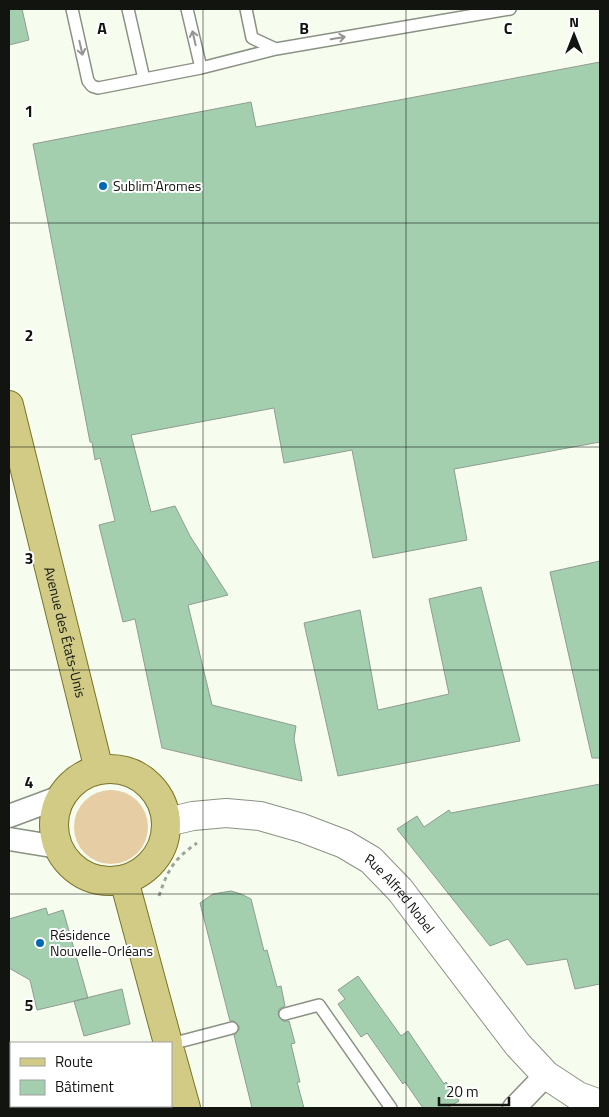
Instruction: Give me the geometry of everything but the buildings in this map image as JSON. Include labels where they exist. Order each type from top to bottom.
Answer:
[{"type":"main road","name":"Avenue des États-Unis","points":[[9,405],[99,770]]},
{"type":"main road","points":[[99,770],[118,770],[137,776],[152,787],[162,803],[167,822],[166,837],[160,852],[151,865],[138,874],[124,880],[108,882],[92,879],[78,871],[67,861],[58,847],[54,830],[56,812],[63,796],[72,784],[85,775],[99,770]]},
{"type":"main road","points":[[124,880],[169,1042]]},
{"type":"main road","points":[[172,1058],[186,1108]]},
{"type":"street","points":[[9,816],[63,796]]},
{"type":"street","name":"Rue Alfred Nobel","points":[[167,822],[193,816],[226,813],[260,816],[302,828],[344,844],[371,860],[400,890],[518,1045],[546,1075],[578,1096],[600,1104]]},
{"type":"street","points":[[9,840],[58,847]]},
{"type":"street","points":[[514,1108],[546,1075]]},
{"type":"lane","points":[[72,9],[88,80],[92,86],[98,88],[201,68],[276,49],[510,9]]},
{"type":"lane","points":[[128,9],[144,79]]},
{"type":"lane","points":[[187,9],[201,68]]},
{"type":"lane","points":[[246,9],[252,38],[276,49]]},
{"type":"lane","points":[[285,1014],[319,1005],[391,1108]]},
{"type":"lane","points":[[172,1043],[232,1028]]},
{"type":"path","points":[[159,896],[166,875],[175,861],[196,843],[205,840]]},
{"type":"shaded area","points":[[111,790],[125,793],[137,801],[145,813],[148,827],[145,841],[137,853],[125,861],[111,864],[97,861],[85,853],[77,841],[74,827],[77,813],[85,801],[97,793]]},
{"type":"place","name":"Sublim'Aromes","points":[[103,186]]},
{"type":"place","name":"Résidence Nouvelle-Orléans","points":[[40,943]]}]
